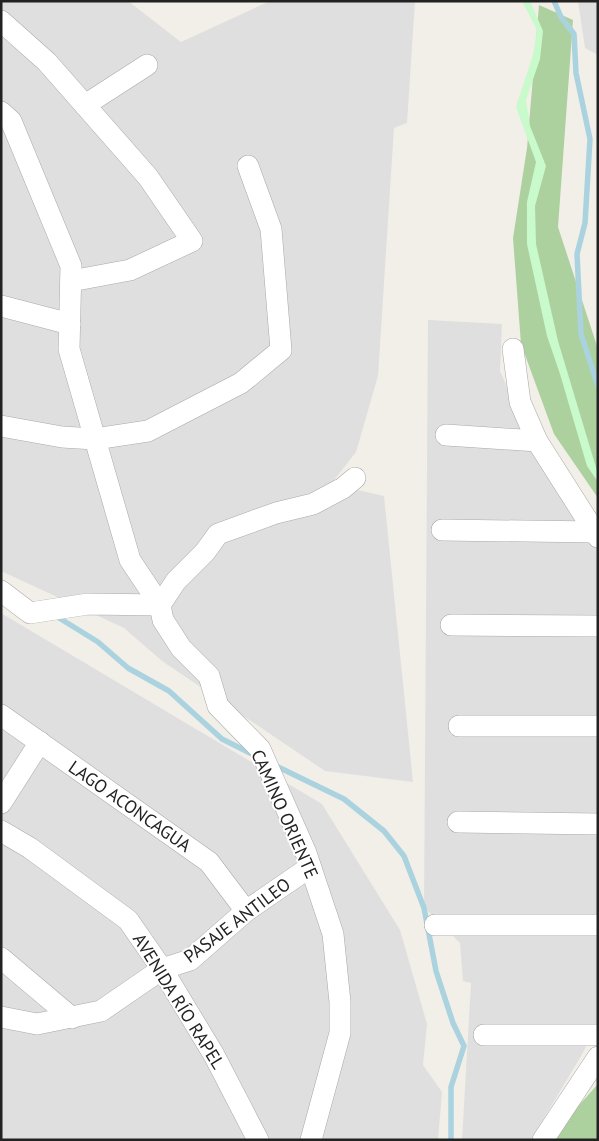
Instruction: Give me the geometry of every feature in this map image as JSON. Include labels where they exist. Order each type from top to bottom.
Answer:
[{"type":"street","points":[[1,21],[47,62],[148,177],[192,241],[130,270],[70,280]]},
{"type":"street","points":[[85,105],[147,65]]},
{"type":"street","name":"CAMINO ORIENTE","points":[[1,112],[11,121],[71,266],[70,349],[130,560],[160,605],[163,620],[181,648],[209,676],[218,706],[260,749],[310,866],[333,934],[340,1002],[340,1033],[311,1140]]},
{"type":"street","points":[[1,426],[62,438],[95,439],[148,431],[241,383],[281,350],[271,229],[248,166]]},
{"type":"street","points":[[1,306],[70,324]]},
{"type":"street","points":[[512,349],[520,402],[537,441],[596,534]]},
{"type":"street","points":[[446,435],[537,441]]},
{"type":"street","points":[[1,591],[30,613],[88,604],[160,605],[176,581],[205,552],[218,534],[276,513],[313,504],[343,488],[355,478]]},
{"type":"street","points":[[442,530],[596,534]]},
{"type":"street","points":[[451,625],[598,626]]},
{"type":"street","name":"LAGO ACONCAGUA","points":[[1,715],[209,862],[246,911]]},
{"type":"street","points":[[459,726],[598,726]]},
{"type":"street","points":[[1,803],[40,742]]},
{"type":"street","points":[[458,822],[598,824]]},
{"type":"street","name":"AVENIDA RÍO RAPEL","points":[[1,831],[30,848],[128,920],[162,968],[214,1055],[258,1140]]},
{"type":"street","name":"PASAJE ANTILEO","points":[[1,1017],[37,1024],[100,1011],[162,968],[190,960],[246,911],[310,866]]},
{"type":"street","points":[[435,925],[598,925]]},
{"type":"street","points":[[1,958],[72,1018]]},
{"type":"street","points":[[484,1035],[598,1034]]},
{"type":"street","points":[[543,1140],[598,1057]]},
{"type":"shaded area","points":[[1,1],[128,1],[181,42],[270,1],[415,1],[407,123],[394,128],[378,376],[356,452],[331,484],[384,496],[413,782],[325,771],[162,661],[124,628],[1,571]]},
{"type":"shaded area","points":[[578,1],[598,1],[598,55],[585,48]]},
{"type":"shaded area","points":[[428,320],[502,324],[500,371],[534,449],[598,541],[598,1025],[531,1140],[462,1140],[471,983],[463,981],[460,943],[424,907]]},
{"type":"shaded area","points":[[1,613],[322,804],[400,930],[427,1024],[423,1065],[442,1092],[438,1140],[1,1140]]},
{"type":"green space","points":[[522,1],[530,1],[543,31],[540,59],[526,100],[530,126],[546,166],[535,206],[536,244],[558,341],[598,474],[598,482],[587,466],[547,336],[527,244],[527,202],[536,162],[516,107],[533,55],[537,30]]},
{"type":"green space","points":[[539,5],[573,20],[558,227],[598,349],[598,498],[554,434],[521,344],[513,238],[527,148]]},
{"type":"green space","points":[[598,1084],[598,1140],[553,1140],[572,1113]]},
{"type":"waterway","points":[[554,1],[561,17],[574,34],[576,73],[590,139],[585,223],[577,254],[581,334],[598,386]]},
{"type":"waterway","points":[[56,616],[98,642],[128,668],[169,691],[222,739],[254,755]]},
{"type":"waterway","points":[[274,765],[344,799],[384,831],[404,856],[424,908],[436,971],[453,1023],[464,1046],[451,1087],[451,1140]]}]
